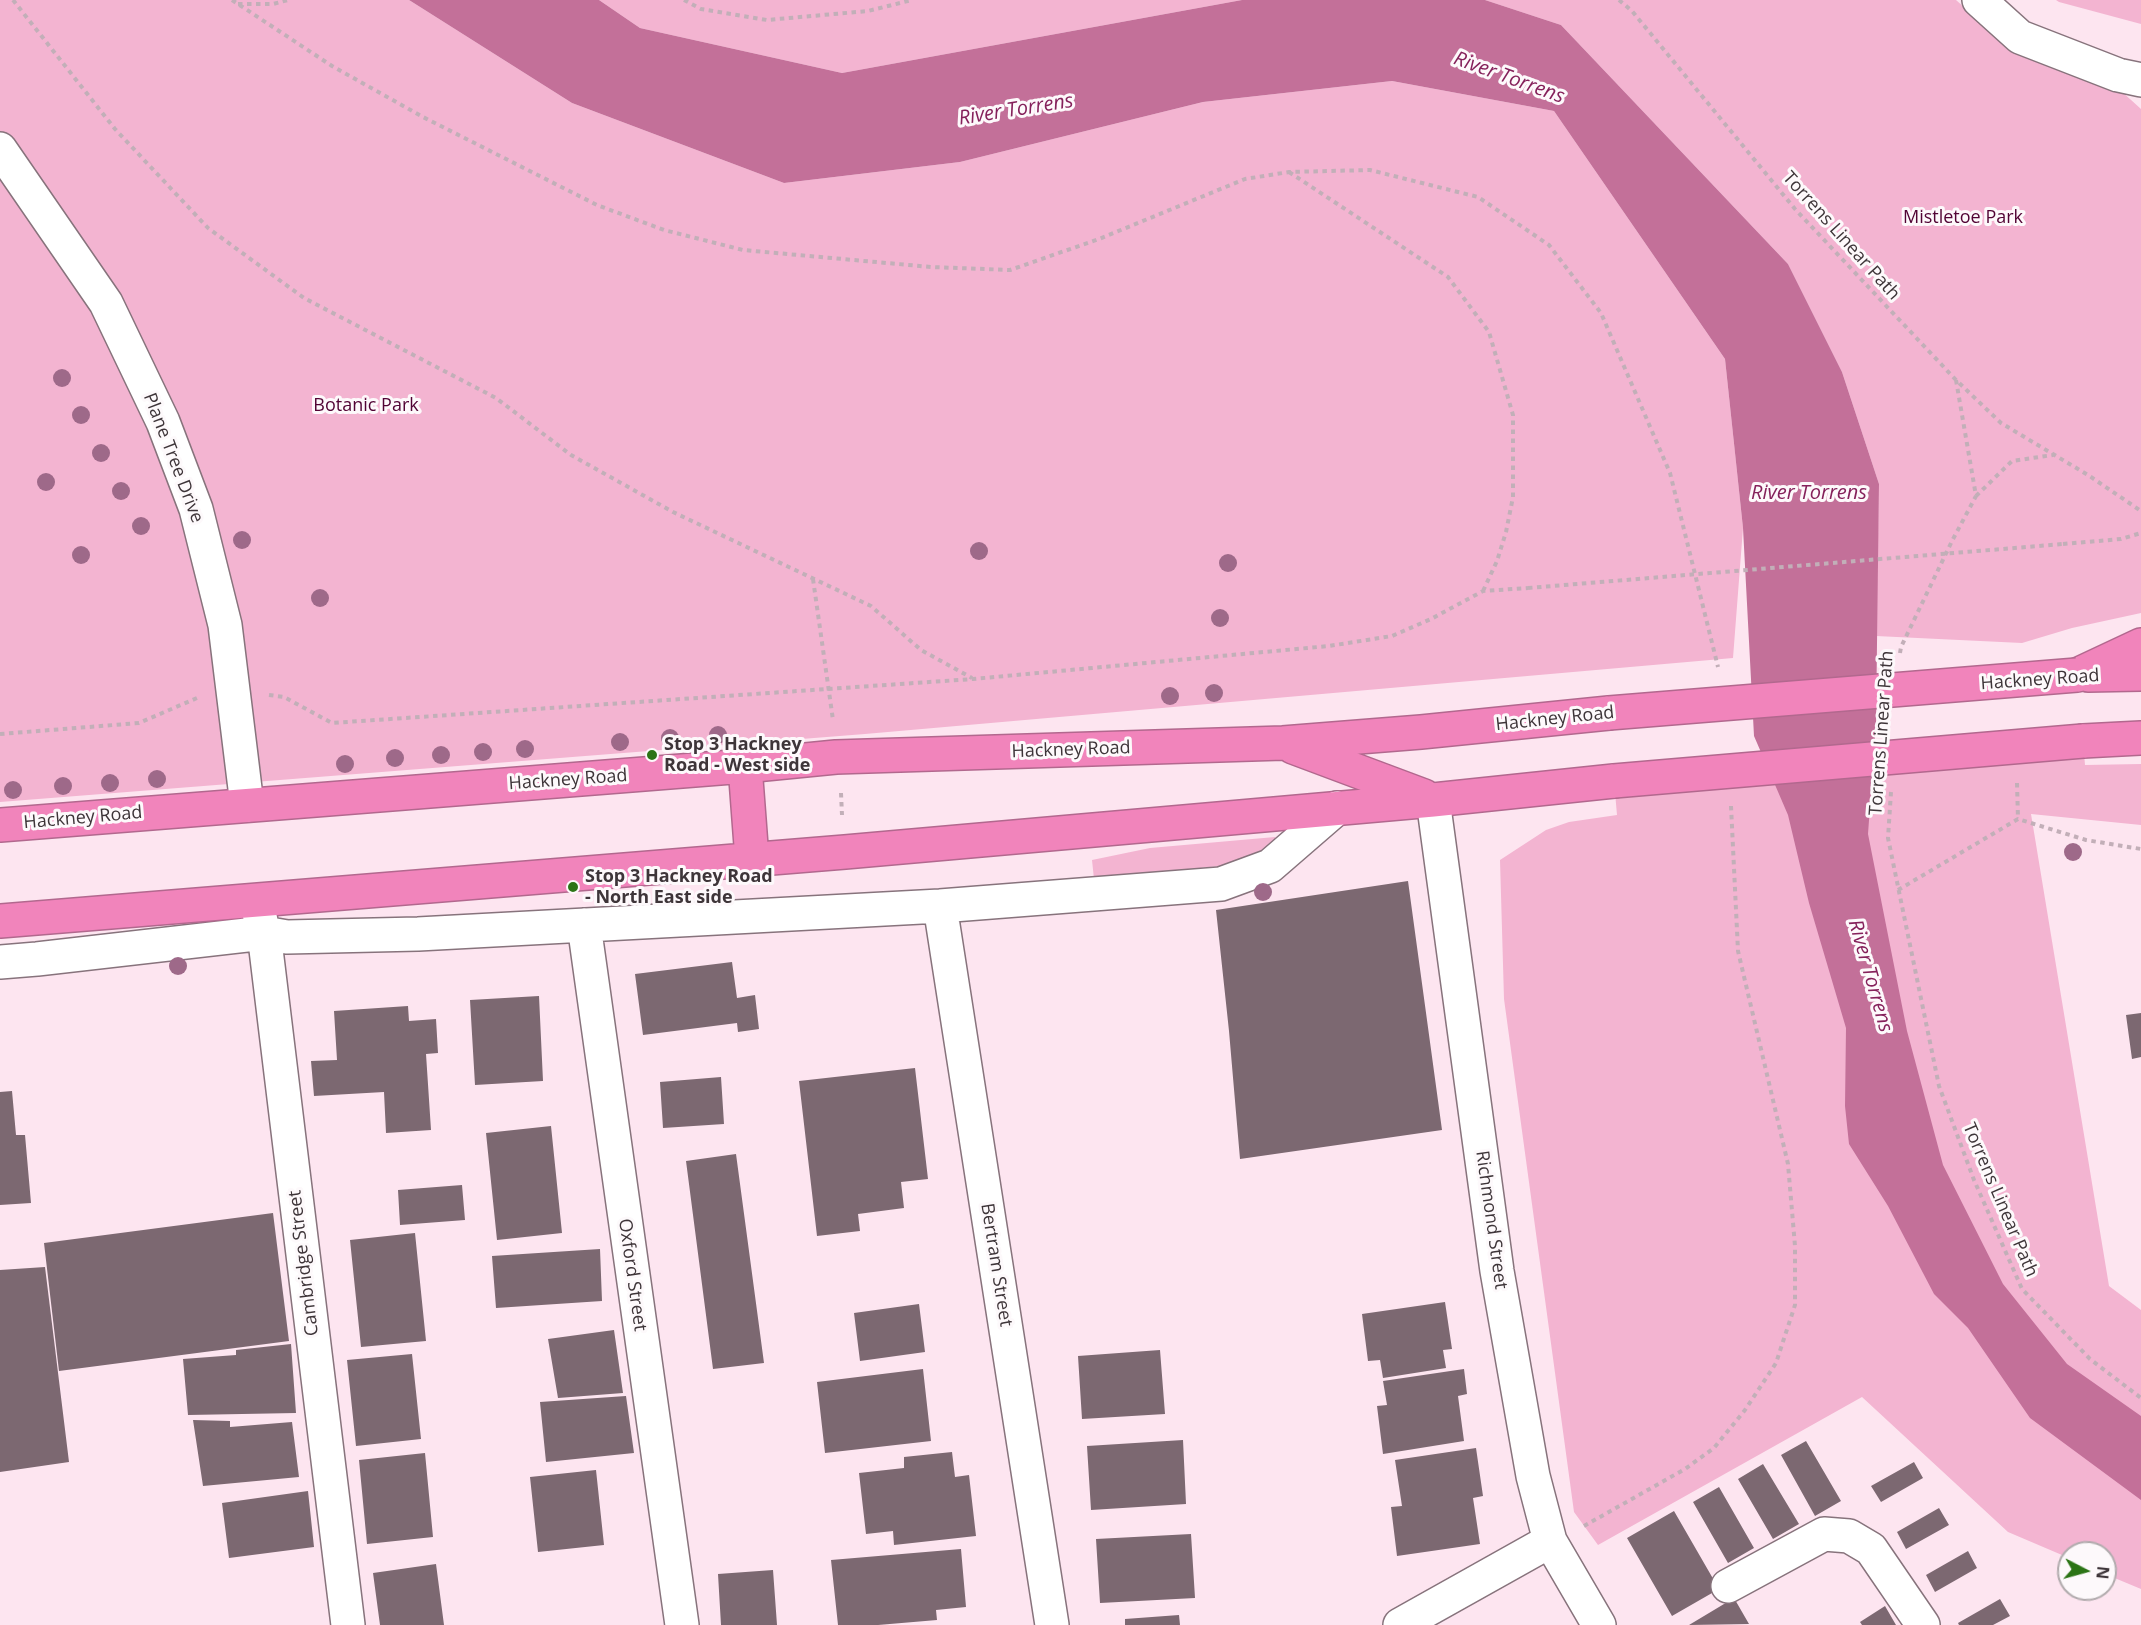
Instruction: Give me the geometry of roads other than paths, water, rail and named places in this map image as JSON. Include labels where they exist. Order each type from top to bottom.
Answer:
[{"type":"highway","points":[[2077,675],[2141,645]]},
{"type":"highway","name":"Hackney Road","points":[[0,825],[836,757],[1283,743],[1609,713],[2077,675],[2141,675]]},
{"type":"highway","points":[[0,921],[752,859],[1433,800],[1614,781],[2141,738]]},
{"type":"highway","points":[[1283,743],[1433,800]]},
{"type":"highway","points":[[745,766],[752,859]]},
{"type":"street","points":[[1979,0],[2020,37],[2118,75],[2141,80]]},
{"type":"street","name":"Plane Tree Drive","points":[[0,149],[106,303],[163,422],[196,509],[225,625],[247,805]]},
{"type":"street","name":"Richmond Street","points":[[1433,800],[1497,1271],[1533,1476],[1550,1541],[1599,1625]]},
{"type":"street","points":[[0,962],[264,933],[287,937],[418,934],[940,906],[1221,884],[1270,866],[1336,808]]},
{"type":"street","name":"Cambridge Street","points":[[256,901],[264,933],[348,1625]]},
{"type":"street","name":"Bertram Street","points":[[940,906],[1052,1625]]},
{"type":"street","name":"Oxford Street","points":[[584,925],[682,1625]]},
{"type":"street","points":[[1728,1586],[1824,1534],[1849,1536],[1871,1549],[1923,1625]]},
{"type":"street","points":[[1401,1625],[1550,1541]]},
{"type":"water","name":"River Torrens","points":[[409,0],[599,0],[640,28],[842,73],[1242,0],[1485,0],[1561,25],[1788,264],[1842,372],[1879,484],[1876,723],[1868,834],[1907,1031],[1943,1165],[2003,1284],[2067,1364],[2141,1416],[2141,1500],[2030,1418],[1968,1328],[1934,1294],[1888,1206],[1849,1144],[1845,1106],[1846,1028],[1809,903],[1788,815],[1754,736],[1743,528],[1725,359],[1554,111],[1392,81],[1203,102],[960,162],[784,183],[572,103]]},
{"type":"place","name":"Stop 3 Hackney Road - West side","points":[[652,755]]},
{"type":"place","name":"Stop 3 Hackney Road - North East side","points":[[573,887]]},
{"type":"park label","name":"Mistletoe Park","points":[[1963,218]]},
{"type":"park label","name":"Botanic Park","points":[[366,406]]}]
